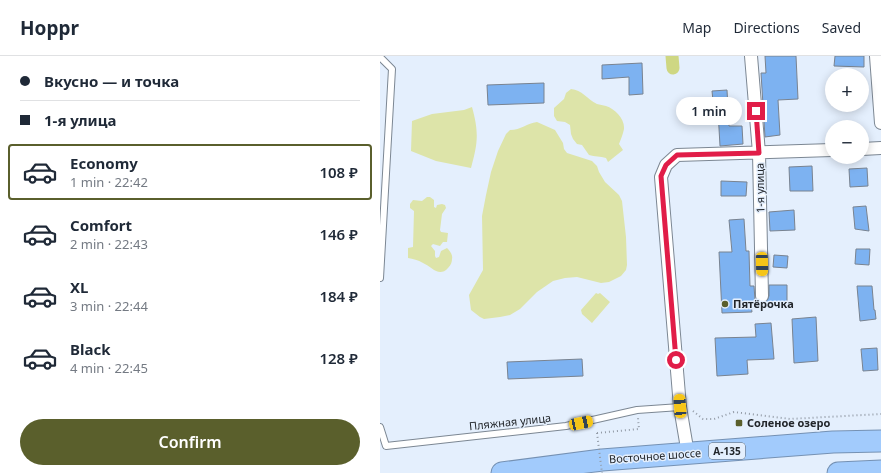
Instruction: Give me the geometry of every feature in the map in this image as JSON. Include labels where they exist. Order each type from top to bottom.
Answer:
[{"type":"highway","name":"Восточное шоссе","points":[[502,473],[602,460],[833,442],[881,441]]},
{"type":"highway","points":[[838,473],[881,470]]},
{"type":"street","name":"1-я улица","points":[[752,56],[759,153],[762,296]]},
{"type":"street","points":[[876,56],[881,123]]},
{"type":"street","points":[[869,149],[881,148]]},
{"type":"street","points":[[688,454],[680,406],[661,176],[666,165],[677,155],[825,150]]},
{"type":"lane","points":[[380,57],[392,69],[380,278]]},
{"type":"lane","name":"Пляжная улица","points":[[380,427],[383,446],[566,426],[637,410],[680,406]]},
{"type":"path","points":[[680,406],[692,409],[703,419],[714,420],[734,412],[790,419],[881,414]]},
{"type":"path","points":[[602,473],[597,433],[639,429]]},
{"type":"green space","points":[[571,89],[578,91],[597,104],[609,107],[621,118],[624,129],[619,144],[623,150],[608,162],[606,158],[589,155],[582,145],[577,144],[573,139],[570,125],[565,122],[557,121],[554,116],[554,108],[564,99],[566,93]]},
{"type":"green space","points":[[472,107],[476,124],[477,138],[471,168],[436,161],[411,151],[412,121],[432,114],[464,110]]},
{"type":"green space","points":[[537,122],[555,130],[567,153],[592,161],[597,166],[605,182],[619,195],[622,201],[626,237],[626,270],[621,276],[609,282],[601,283],[577,277],[553,281],[537,292],[520,309],[510,315],[484,319],[471,310],[469,295],[483,270],[482,216],[491,172],[506,134],[510,130]]},
{"type":"green space","points":[[427,197],[434,200],[434,207],[436,208],[437,205],[442,204],[445,205],[446,208],[442,214],[440,230],[441,232],[448,233],[447,242],[443,242],[440,246],[433,244],[431,246],[435,251],[436,258],[439,257],[441,251],[447,248],[452,255],[451,265],[442,272],[436,271],[419,261],[408,258],[408,248],[413,247],[414,211],[410,208],[410,204],[413,200],[422,201]]},
{"type":"green space","points":[[596,293],[600,293],[610,302],[592,323],[582,314],[581,310]]},
{"type":"building","points":[[765,56],[796,56],[798,99],[778,100],[780,135],[765,137],[761,73],[766,73]]},
{"type":"building","points":[[835,56],[864,56],[864,67],[834,66]]},
{"type":"building","points":[[642,63],[643,94],[629,95],[629,77],[602,79],[602,65]]},
{"type":"building","points":[[544,83],[544,103],[488,105],[487,85]]},
{"type":"building","points":[[727,90],[729,126],[742,126],[743,144],[720,146],[718,111],[714,111],[712,91]]},
{"type":"building","points":[[812,166],[813,191],[790,191],[789,167]]},
{"type":"building","points":[[867,168],[868,186],[850,187],[849,169]]},
{"type":"building","points":[[721,181],[747,182],[746,196],[721,196]]},
{"type":"building","points":[[866,206],[869,231],[855,229],[853,207]]},
{"type":"building","points":[[794,210],[795,230],[770,231],[769,212]]},
{"type":"building","points":[[744,219],[746,251],[749,251],[750,286],[754,286],[755,300],[762,303],[766,302],[769,296],[769,285],[787,285],[787,304],[751,305],[752,312],[722,313],[719,252],[732,252],[729,220]]},
{"type":"building","points":[[856,249],[870,249],[869,265],[855,264]]},
{"type":"building","points":[[774,255],[788,256],[787,268],[773,267]]},
{"type":"building","points":[[857,286],[872,286],[876,319],[860,321]]},
{"type":"building","points":[[816,317],[818,361],[794,363],[792,319]]},
{"type":"building","points":[[771,323],[774,359],[747,360],[748,374],[717,376],[715,338],[756,337],[755,324]]},
{"type":"building","points":[[877,348],[878,370],[863,371],[861,349]]},
{"type":"building","points":[[582,359],[583,376],[508,379],[507,362]]},
{"type":"waterway","points":[[672,56],[673,68]]},
{"type":"place","name":"Пятёрочка","points":[[725,304]]},
{"type":"place","name":"Соленое озеро","points":[[739,423]]},
{"type":"route","points":[[676,360],[661,176],[666,165],[677,155],[759,153],[756,111]]}]
